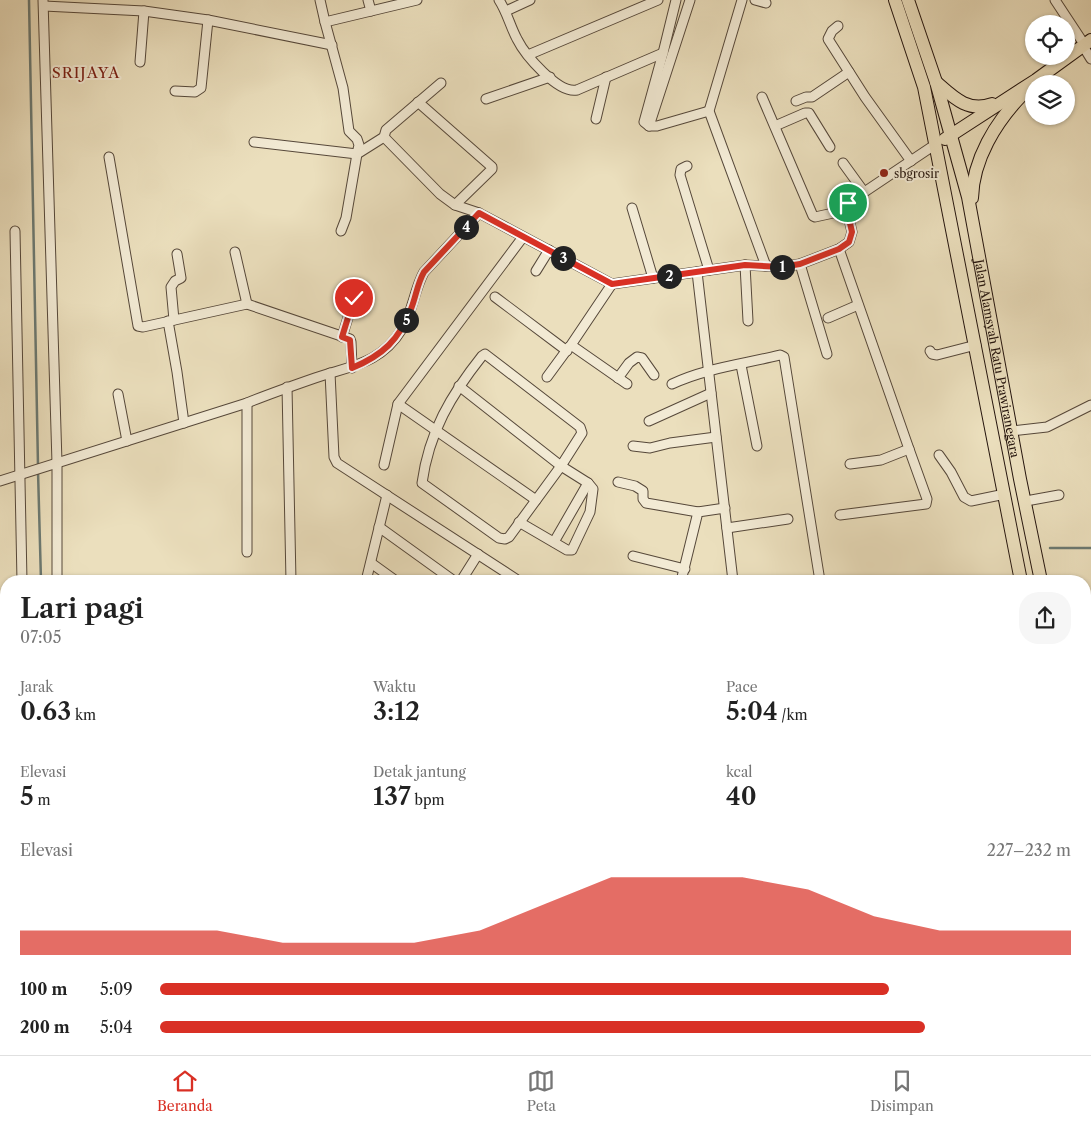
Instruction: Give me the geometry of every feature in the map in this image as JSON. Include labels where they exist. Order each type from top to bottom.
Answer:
[{"type":"highway","name":"Jalan Alamsyah Ratu Prawiranegara","points":[[895,0],[924,87],[960,261],[1020,575]]},
{"type":"highway","name":"Jalan Alamsyah Ratu Prawiranegara","points":[[911,1],[952,135],[971,217],[1040,575]]},
{"type":"highway","points":[[1043,75],[1086,43]]},
{"type":"highway","points":[[936,82],[954,98],[969,106],[986,107],[1007,99]]},
{"type":"highway","points":[[936,144],[1025,87]]},
{"type":"highway","points":[[971,217],[972,188],[977,163],[994,130],[1025,92]]},
{"type":"highway","points":[[952,135],[946,146],[946,156],[962,235],[960,261]]},
{"type":"street","points":[[320,0],[343,88],[349,131],[356,137],[359,145],[346,218],[341,231]]},
{"type":"street","points":[[368,0],[371,11]]},
{"type":"street","points":[[325,22],[417,0]]},
{"type":"street","points":[[499,0],[506,11],[518,40],[528,55],[565,89],[575,90],[664,53]]},
{"type":"street","points":[[506,11],[530,0]]},
{"type":"street","points":[[528,55],[658,0]]},
{"type":"street","points":[[676,0],[664,53],[644,120],[649,126],[657,126],[709,111]]},
{"type":"street","points":[[649,126],[690,0]]},
{"type":"street","points":[[742,0],[709,111],[766,266]]},
{"type":"street","points":[[755,0],[766,3]]},
{"type":"street","points":[[1055,0],[1086,43],[1091,59]]},
{"type":"street","points":[[57,575],[43,3],[144,11],[208,20],[332,45]]},
{"type":"street","points":[[140,62],[144,11]]},
{"type":"street","points":[[175,91],[195,92],[201,88],[208,20]]},
{"type":"street","points":[[838,26],[828,38],[849,72],[911,161]]},
{"type":"street","points":[[796,101],[806,96],[812,97],[849,72]]},
{"type":"street","points":[[486,99],[550,77]]},
{"type":"street","points":[[596,119],[606,77]]},
{"type":"street","points":[[254,142],[357,154],[384,136],[386,130],[440,83]]},
{"type":"street","points":[[762,97],[813,216],[847,210]]},
{"type":"street","points":[[418,102],[492,167],[492,170],[455,205]]},
{"type":"street","points":[[775,126],[807,112],[813,117],[830,147]]},
{"type":"street","points":[[384,136],[440,194],[455,205],[479,213],[612,284],[745,265],[781,267],[800,264],[839,249],[849,242],[852,236],[847,204],[936,144]]},
{"type":"street","points":[[110,157],[137,324],[143,327],[247,304],[350,340],[352,368]]},
{"type":"street","points":[[843,163],[864,192]]},
{"type":"street","points":[[687,166],[681,169],[680,175],[709,270]]},
{"type":"street","points":[[632,208],[653,278]]},
{"type":"street","points":[[0,481],[247,403],[330,373],[352,368],[380,354],[390,345],[402,328],[412,308],[420,279],[424,272],[479,213]]},
{"type":"street","points":[[15,231],[23,474],[22,575]]},
{"type":"street","points":[[384,466],[398,404],[523,237]]},
{"type":"street","points":[[839,249],[927,499],[926,504],[840,515]]},
{"type":"street","points":[[536,271],[549,250]]},
{"type":"street","points":[[235,252],[247,304]]},
{"type":"street","points":[[177,254],[181,278],[171,286],[171,320],[184,423]]},
{"type":"street","points":[[800,264],[827,354]]},
{"type":"street","points":[[745,265],[748,321]]},
{"type":"street","points":[[697,272],[732,575]]},
{"type":"street","points":[[547,377],[612,284]]},
{"type":"street","points":[[495,297],[569,348],[627,384]]},
{"type":"street","points":[[342,337],[354,298]]},
{"type":"street","points":[[828,318],[858,305]]},
{"type":"street","points":[[930,351],[932,354],[937,355],[976,345]]},
{"type":"street","points":[[485,354],[580,427],[582,436],[505,539],[498,538],[423,485],[422,481],[435,429],[459,386],[485,354]]},
{"type":"street","points":[[672,384],[709,370],[780,355],[785,358],[819,575]]},
{"type":"street","points":[[618,378],[629,363],[637,357],[642,358],[654,375]]},
{"type":"street","points":[[741,364],[757,446]]},
{"type":"street","points":[[330,373],[334,459],[340,465],[388,494],[510,575]]},
{"type":"street","points":[[459,386],[561,466],[588,483],[593,490],[590,512],[572,549],[567,550],[519,522]]},
{"type":"street","points":[[287,387],[291,575]]},
{"type":"street","points":[[649,421],[711,393]]},
{"type":"street","points":[[118,394],[127,441]]},
{"type":"street","points":[[247,403],[247,552]]},
{"type":"street","points":[[398,404],[536,500]]},
{"type":"street","points":[[1011,431],[1047,427],[1091,405]]},
{"type":"street","points":[[633,446],[650,448],[670,443],[716,437]]},
{"type":"street","points":[[850,464],[881,460],[909,449]]},
{"type":"street","points":[[939,455],[947,464],[967,500],[972,501],[1005,494]]},
{"type":"street","points":[[618,482],[640,488],[643,491],[642,498],[646,503],[698,512],[725,508]]},
{"type":"street","points":[[554,542],[588,483]]},
{"type":"street","points":[[368,575],[388,494]]},
{"type":"street","points":[[1026,501],[1059,495]]},
{"type":"street","points":[[684,575],[698,512]]},
{"type":"street","points":[[727,528],[788,519]]},
{"type":"street","points":[[379,527],[446,575]]},
{"type":"street","points":[[465,575],[478,554]]},
{"type":"street","points":[[633,556],[685,569]]},
{"type":"street","points":[[371,563],[388,575]]},
{"type":"waterway","points":[[29,0],[38,466]]},
{"type":"waterway","points":[[38,471],[41,575]]},
{"type":"waterway","points":[[1050,548],[1091,548]]},
{"type":"place","name":"sbgrosir","points":[[884,173]]},
{"type":"district","name":"SRIJAYA","points":[[86,72]]},
{"type":"route","points":[[354,298],[342,337],[350,339],[351,342],[352,368],[380,354],[390,345],[402,328],[412,308],[420,279],[427,266],[479,213],[612,284],[745,265],[781,267],[800,264],[839,249],[849,242],[852,232],[846,206],[848,203]]}]
